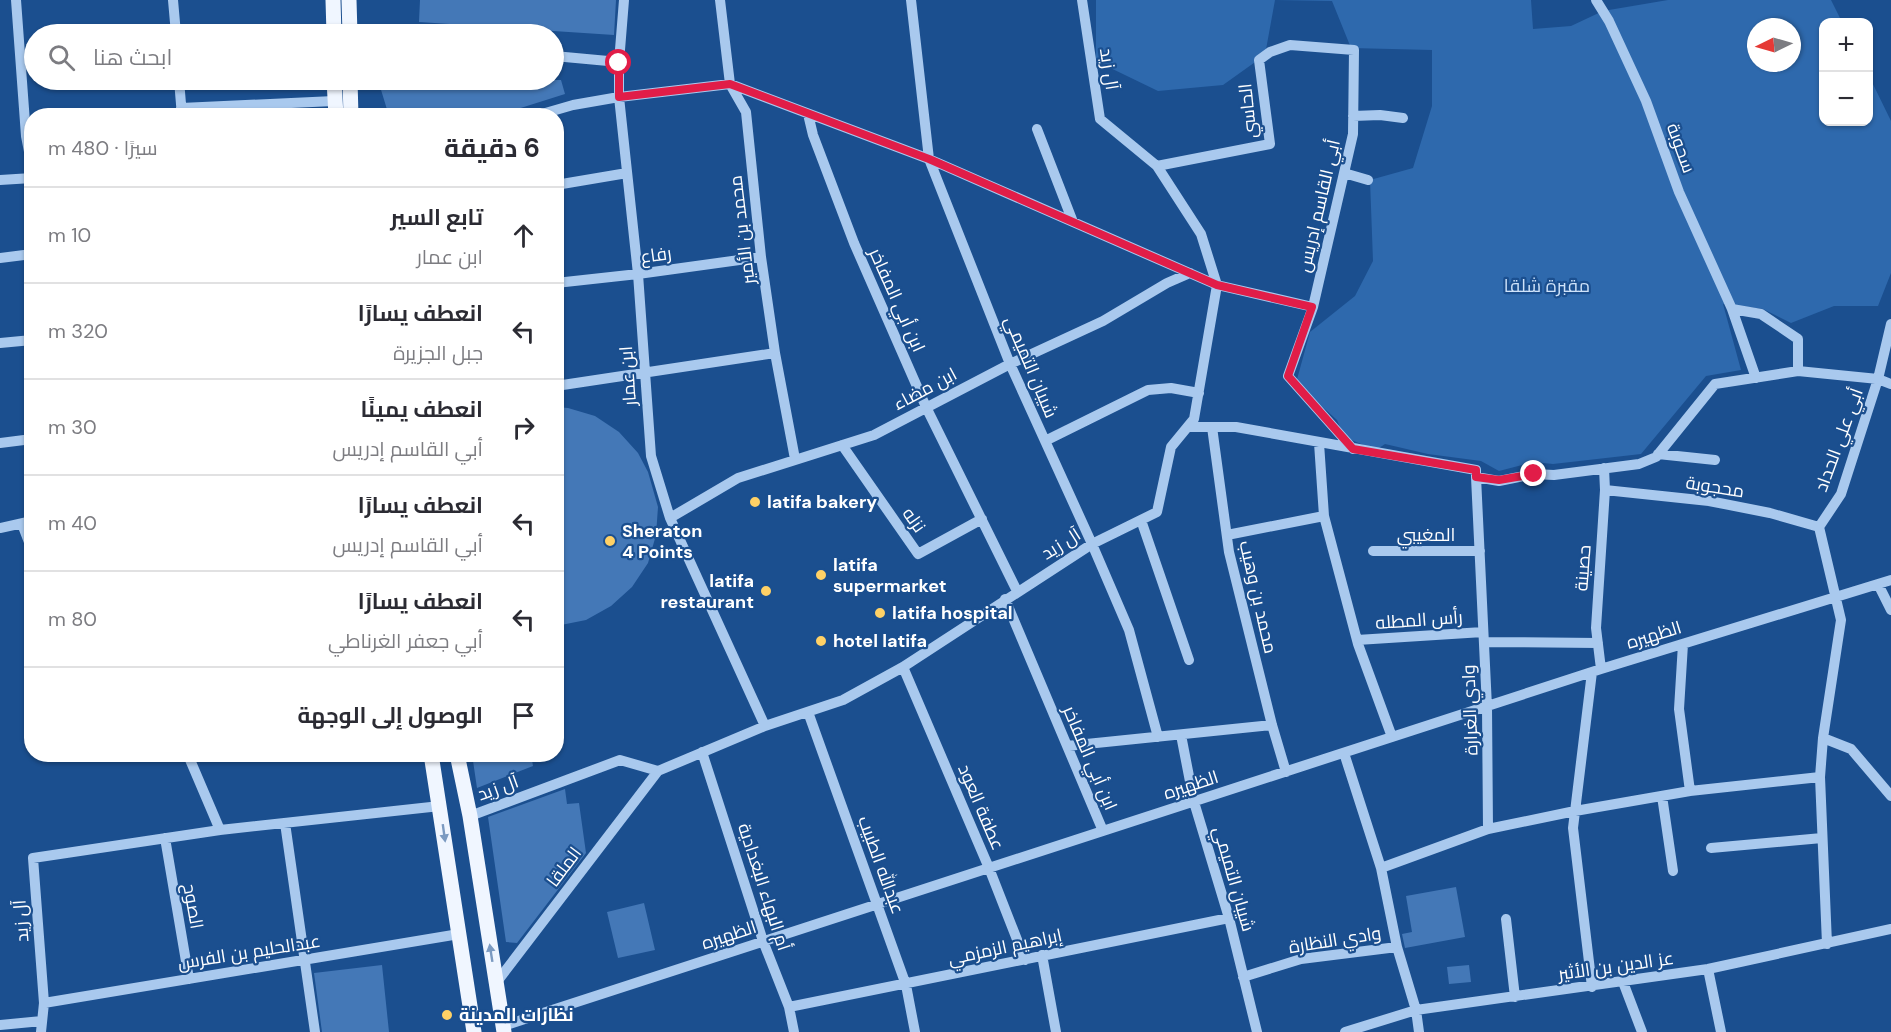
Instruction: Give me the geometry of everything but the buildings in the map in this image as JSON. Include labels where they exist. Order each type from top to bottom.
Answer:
[{"type":"main road","points":[[333,0],[334,24]]},
{"type":"main road","points":[[349,0],[350,24]]},
{"type":"main road","points":[[334,90],[335,108]]},
{"type":"main road","points":[[351,90],[351,108]]},
{"type":"main road","points":[[432,762],[474,1032]]},
{"type":"main road","points":[[459,762],[470,816],[503,1029]]},
{"type":"street","points":[[16,0],[24,84]]},
{"type":"street","points":[[173,0],[175,24]]},
{"type":"street","name":"ابن عمار","points":[[624,0],[619,97],[638,274],[651,456],[670,518],[765,726]]},
{"type":"street","name":"محمد بن الأمير","points":[[720,0],[730,84],[746,112],[761,256],[775,353],[795,459]]},
{"type":"street","name":"شيبان التميمي","points":[[911,0],[929,159],[1010,364],[1129,630],[1158,737]]},
{"type":"street","name":"آل زيد","points":[[470,816],[620,760],[658,771],[765,726],[843,700],[903,668],[1017,591],[1092,544],[1157,512],[1171,447],[1194,419],[1217,285],[1201,234],[1157,166],[1100,118],[1082,0]]},
{"type":"street","name":"سحوبة","points":[[1596,0],[1609,21],[1646,101],[1679,192],[1732,309],[1756,378]]},
{"type":"street","name":"الحاسي","points":[[1157,166],[1270,144],[1260,60],[1270,52],[1290,45],[1354,50]]},
{"type":"street","name":"أبي القاسم إدريس","points":[[1353,449],[1288,376],[1312,307],[1353,134],[1354,50]]},
{"type":"street","points":[[564,57],[619,63]]},
{"type":"street","points":[[563,108],[619,97],[730,84],[929,159],[1217,285],[1312,307]]},
{"type":"street","points":[[25,90],[26,108]]},
{"type":"street","points":[[180,90],[182,108]]},
{"type":"street","name":"ابن أبي المفاخر","points":[[808,114],[813,135],[854,243],[926,407],[1017,591]]},
{"type":"street","points":[[1353,116],[1380,115],[1403,118]]},
{"type":"street","points":[[1037,129],[1073,222]]},
{"type":"street","points":[[564,184],[627,173]]},
{"type":"street","points":[[1344,173],[1368,180]]},
{"type":"street","points":[[0,180],[24,178]]},
{"type":"street","points":[[0,258],[24,255]]},
{"type":"street","name":"رفاع","points":[[564,282],[761,256]]},
{"type":"street","name":"ابن مضاء","points":[[670,518],[738,478],[874,435],[1010,364],[1103,321],[1190,273]]},
{"type":"street","points":[[1732,309],[1761,314],[1798,339],[1798,371]]},
{"type":"street","name":"أبي علي الحداد","points":[[1819,527],[1841,494],[1878,379],[1891,324]]},
{"type":"street","points":[[0,344],[24,341]]},
{"type":"street","points":[[564,385],[775,353]]},
{"type":"street","points":[[1188,427],[1236,427],[1476,470],[1476,477],[1499,480],[1534,474],[1554,474],[1639,464],[1656,457],[1715,384],[1798,371],[1878,379],[1891,384]]},
{"type":"street","points":[[1045,441],[1148,390],[1171,388],[1199,393]]},
{"type":"street","name":"محمد بن وهيب","points":[[1212,427],[1229,552],[1286,772]]},
{"type":"street","points":[[0,443],[24,440]]},
{"type":"street","points":[[1319,443],[1324,516],[1357,640],[1392,737]]},
{"type":"street","name":"نزله","points":[[842,445],[918,554],[982,519]]},
{"type":"street","points":[[1658,454],[1715,460]]},
{"type":"street","name":"حصينة","points":[[1592,987],[1573,828],[1597,671],[1596,628],[1605,490],[1604,468]]},
{"type":"street","name":"وادي الغرارة","points":[[1476,477],[1487,707],[1488,829]]},
{"type":"street","name":"محجوبة","points":[[1605,490],[1709,501],[1770,513],[1819,527]]},
{"type":"street","points":[[1227,535],[1324,516]]},
{"type":"street","points":[[1141,520],[1189,660]]},
{"type":"street","points":[[0,528],[24,524]]},
{"type":"street","points":[[1819,527],[1841,620],[1823,738],[1820,777],[1827,944]]},
{"type":"street","name":"المغيبي","points":[[1373,551],[1479,551]]},
{"type":"street","name":"الظهيره","points":[[503,1029],[763,941],[1392,737],[1891,580]]},
{"type":"street","points":[[1878,584],[1891,610]]},
{"type":"street","name":"ابن أبي المفاخر","points":[[1005,599],[1103,831]]},
{"type":"street","name":"رأس المطله","points":[[1357,640],[1484,637],[1598,643]]},
{"type":"street","points":[[1683,644],[1679,709],[1690,791]]},
{"type":"street","name":"عطفة العود","points":[[903,668],[989,868],[1025,960]]},
{"type":"street","name":"عبدالله الطبيب","points":[[808,712],[906,984],[915,1032]]},
{"type":"street","points":[[1067,747],[1272,725]]},
{"type":"street","name":"شيبان التميمي","points":[[1181,735],[1194,802],[1229,918],[1257,1032]]},
{"type":"street","points":[[1823,738],[1851,749],[1891,796]]},
{"type":"street","name":"أم البهاء البغدادية","points":[[702,752],[763,941],[789,1007],[794,1032]]},
{"type":"street","points":[[1344,753],[1381,868],[1397,947],[1416,1010],[1419,1032]]},
{"type":"street","points":[[191,762],[220,830]]},
{"type":"street","name":"الملقا","points":[[496,983],[658,771]]},
{"type":"street","points":[[1381,868],[1488,829],[1690,791],[1820,777]]},
{"type":"street","points":[[1662,796],[1673,871]]},
{"type":"street","name":"آل زيد","points":[[42,1027],[44,1003],[33,858],[220,830],[440,806]]},
{"type":"street","points":[[285,823],[315,1032]]},
{"type":"street","name":"الصوح","points":[[165,838],[189,979]]},
{"type":"street","points":[[1712,848],[1822,838]]},
{"type":"street","name":"إبراهيم الزمزمي","points":[[789,1007],[1229,918]]},
{"type":"street","points":[[1506,919],[1515,997]]},
{"type":"street","name":"عز الدين بن الأثير","points":[[1345,1032],[1416,1010],[1708,969],[1891,929]]},
{"type":"street","name":"عبدالحليم بن الفرس","points":[[44,1003],[459,934]]},
{"type":"street","name":"وادي النظارة","points":[[1243,977],[1301,959],[1397,947]]},
{"type":"street","points":[[1042,955],[1056,1032]]},
{"type":"street","points":[[1708,969],[1720,1032]]},
{"type":"street","points":[[1623,982],[1642,1032]]},
{"type":"street","points":[[0,1025],[42,1027]]},
{"type":"green space","points":[[1096,0],[1275,0],[1265,55],[1223,85],[1158,91],[1096,61]]},
{"type":"green space","name":"مقبرة شلقا","points":[[1275,0],[1531,0],[1533,29],[1571,26],[1603,11],[1668,0],[1831,0],[1840,18],[1819,18],[1819,126],[1873,126],[1873,84],[1891,121],[1891,273],[1878,306],[1834,306],[1791,323],[1763,309],[1723,304],[1741,370],[1706,376],[1641,454],[1553,464],[1534,462],[1499,471],[1481,461],[1428,454],[1385,444],[1376,450],[1344,437],[1337,420],[1296,383],[1310,332],[1355,296],[1373,261],[1370,180],[1413,168],[1432,106],[1432,50],[1351,48],[1332,1]]},
{"type":"place","name":"latifa bakery","points":[[755,502]]},
{"type":"place","name":"Sheraton 4 Points","points":[[610,541]]},
{"type":"place","name":"latifa supermarket","points":[[821,575]]},
{"type":"place","name":"latifa restaurant","points":[[766,591]]},
{"type":"place","name":"latifa hospital","points":[[880,613]]},
{"type":"place","name":"hotel latifa","points":[[821,641]]},
{"type":"place","name":"نظارات المدينة","points":[[447,1015]]},
{"type":"route","points":[[619,63],[619,97],[730,84],[929,159],[1217,285],[1312,307],[1288,376],[1353,449],[1476,470],[1476,477],[1499,480],[1534,474]]}]
